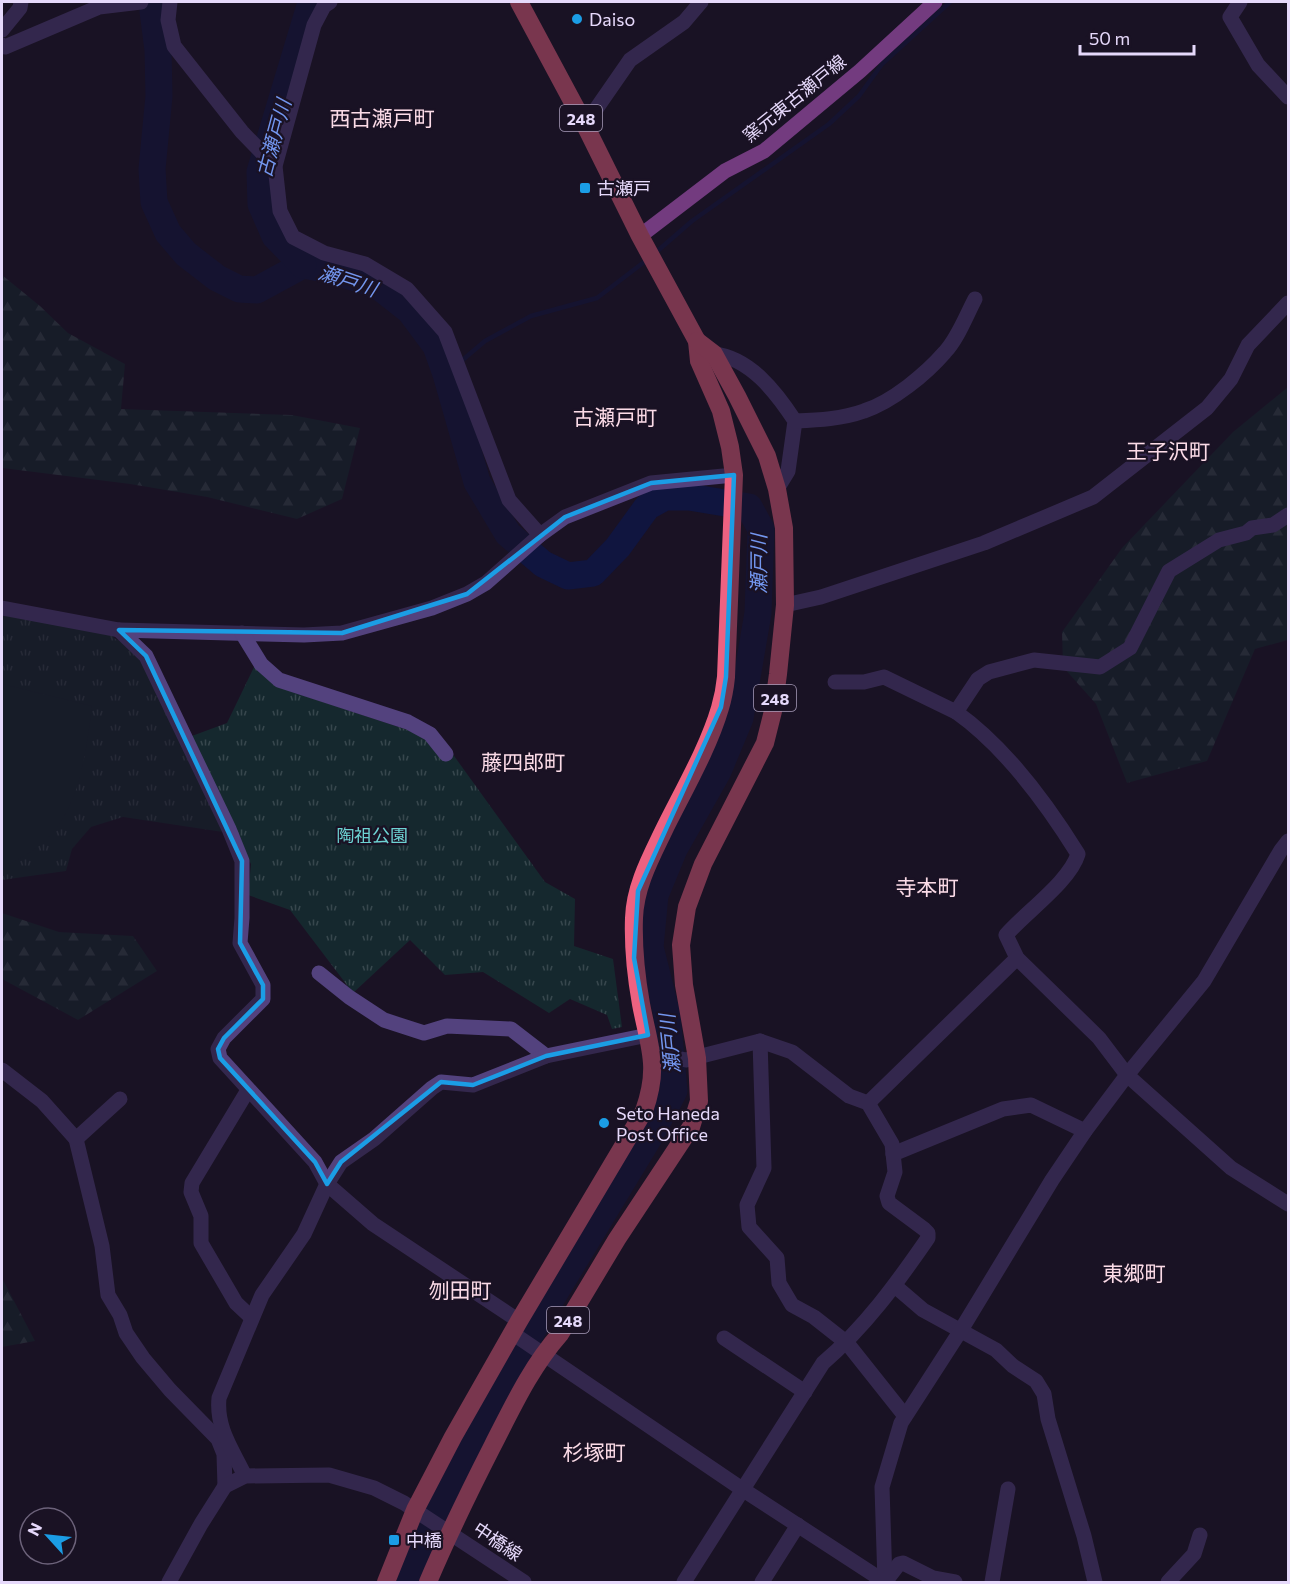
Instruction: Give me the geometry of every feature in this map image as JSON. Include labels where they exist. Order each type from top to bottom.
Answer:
[{"type":"highway","name":"248","points":[[428,1582],[446,1529],[521,1390],[539,1351],[560,1334],[616,1239],[691,1127],[699,1101],[691,1059],[681,945],[687,908],[707,856],[765,743],[773,711],[785,605],[784,528],[777,489],[767,456],[714,354],[698,341],[656,266],[585,125],[519,2]]},
{"type":"highway","name":"248","points":[[386,1582],[453,1437],[644,1111],[652,1082],[655,1054],[641,1003],[634,958],[633,919],[638,891],[646,867],[711,732],[721,707],[726,677],[734,481],[730,447],[721,411],[699,361],[698,341]]},
{"type":"main road","name":"窯元東古瀬戸線","points":[[643,242],[724,171],[764,151],[860,71],[935,2]]},
{"type":"street","points":[[3,25],[20,8],[21,2]]},
{"type":"street","points":[[2,45],[5,47],[99,6],[141,2]]},
{"type":"street","points":[[170,2],[168,20],[174,46],[242,132],[270,161]]},
{"type":"street","points":[[330,2],[324,6],[314,25],[270,161],[280,211],[293,237],[324,253],[365,264],[407,289],[445,332],[509,500],[538,537]]},
{"type":"street","points":[[585,125],[630,60],[684,22],[701,2]]},
{"type":"street","points":[[1240,2],[1230,17],[1240,38],[1258,65],[1288,97]]},
{"type":"street","points":[[795,421],[831,419],[865,411],[890,398],[919,377],[946,351],[975,299]]},
{"type":"street","points":[[785,605],[821,597],[984,543],[1093,497],[1207,408],[1231,380],[1248,345],[1288,303]]},
{"type":"street","points":[[714,354],[726,355],[765,381],[795,421],[788,471],[777,489]]},
{"type":"street","points":[[2,608],[119,630],[304,635],[342,633],[432,608],[467,594],[486,583],[538,537],[565,517],[651,483],[734,481]]},
{"type":"street","points":[[956,712],[969,690],[988,672],[1034,660],[1100,667],[1130,648],[1169,571],[1219,540],[1246,533],[1252,528],[1273,525],[1288,515]]},
{"type":"street","points":[[119,630],[146,656],[225,819],[242,861],[240,943],[263,985],[263,999],[224,1038],[218,1049],[220,1058],[315,1162],[327,1184],[373,1224],[516,1330],[539,1351],[742,1489],[885,1582]]},
{"type":"street","points":[[242,633],[261,664],[279,680],[408,722],[430,734],[446,754]]},
{"type":"street","points":[[835,682],[864,682],[884,677],[956,712],[973,724],[992,743],[1045,805],[1078,854],[1075,864],[1063,879],[1006,935],[1017,958],[1099,1038],[1127,1075],[1231,1168],[1288,1204]]},
{"type":"street","points":[[885,1582],[882,1487],[901,1422],[961,1330],[1084,1131],[1204,981],[1288,841]]},
{"type":"street","points":[[868,1103],[1017,958]]},
{"type":"street","points":[[320,973],[349,997],[384,1020],[424,1033],[447,1026],[511,1029],[546,1056]]},
{"type":"street","points":[[175,1578],[201,1524],[225,1486],[245,1476],[217,1414],[219,1398],[261,1295],[304,1234],[340,1162],[374,1139],[441,1082],[473,1085],[546,1056],[648,1035]]},
{"type":"street","points":[[760,1041],[764,1167],[747,1205],[749,1227],[777,1258],[779,1283],[792,1305],[814,1317],[847,1342],[906,1416]]},
{"type":"street","points":[[655,1054],[691,1059],[760,1041],[792,1052],[849,1096],[868,1103],[892,1144],[895,1172],[887,1196],[889,1203],[928,1233],[928,1238],[895,1286],[847,1342],[823,1363],[684,1582]]},
{"type":"street","points":[[2,1070],[42,1101],[76,1139],[102,1246],[108,1295],[120,1315],[126,1333],[143,1358],[170,1390],[218,1439],[224,1455],[225,1486]]},
{"type":"street","points":[[248,1090],[192,1183],[191,1192],[201,1216],[201,1243],[236,1303],[252,1318]]},
{"type":"street","points":[[76,1139],[120,1099]]},
{"type":"street","points":[[893,1154],[1004,1109],[1031,1105],[1084,1131]]},
{"type":"street","points":[[895,1286],[923,1310],[996,1350],[1013,1366],[1036,1381],[1044,1394],[1048,1419],[1084,1536],[1095,1582]]},
{"type":"street","points":[[724,1338],[805,1392]]},
{"type":"street","name":"中橋線","points":[[245,1476],[329,1475],[374,1488],[418,1511],[524,1582]]},
{"type":"street","points":[[992,1582],[1008,1490]]},
{"type":"street","points":[[762,1582],[798,1525]]},
{"type":"street","points":[[1168,1582],[1194,1554],[1200,1535]]},
{"type":"street","points":[[885,1582],[899,1564],[903,1563],[933,1578],[955,1582]]},
{"type":"highlighted area","points":[[734,475],[726,677],[721,707],[638,891],[634,958],[648,1035],[546,1056],[473,1085],[441,1082],[341,1162],[327,1184],[315,1162],[220,1058],[218,1049],[224,1038],[263,999],[263,985],[240,943],[242,861],[146,656],[119,630],[342,633],[467,594],[565,517],[651,483]]},
{"type":"green space","points":[[2,275],[68,333],[125,364],[121,409],[292,415],[360,428],[342,499],[297,519],[207,497],[130,484],[2,468]]},
{"type":"green space","points":[[1288,387],[1288,640],[1255,649],[1207,761],[1127,783],[1096,704],[1063,667],[1062,632],[1122,548],[1233,432]]},
{"type":"green space","name":"陶祖公園","points":[[2,607],[107,625],[114,638],[139,652],[181,740],[227,723],[256,663],[275,686],[444,742],[545,882],[575,899],[574,946],[613,959],[622,1027],[612,1029],[607,1015],[570,999],[549,1013],[483,972],[445,975],[410,940],[353,993],[290,910],[248,895],[251,864],[236,834],[123,817],[91,827],[72,849],[66,871],[2,880]]},
{"type":"green space","points":[[2,684],[92,706],[82,769],[68,809],[58,826],[44,842],[18,860],[2,865]]},
{"type":"green space","points":[[2,913],[59,932],[133,936],[157,971],[78,1020],[2,979]]},
{"type":"green space","points":[[2,1278],[35,1341],[2,1347]]},
{"type":"waterway","name":"瀬戸川","points":[[156,2],[153,11],[158,50],[159,96],[152,169],[154,202],[168,233],[186,254],[217,278],[239,289],[257,290],[303,265],[330,270],[377,285],[410,311],[436,346],[477,482],[508,534],[543,564],[568,576],[593,573],[618,547],[647,507],[665,497],[689,497],[749,507],[761,529],[758,613],[740,718],[718,771],[674,849],[655,895],[650,947],[667,1015],[674,1091],[651,1134],[537,1322],[447,1487],[410,1582]]},
{"type":"waterway","name":"古瀬戸川","points":[[303,265],[275,236],[261,204],[260,172],[313,2]]},
{"type":"waterway","points":[[654,254],[692,221],[829,124],[859,96],[882,64],[950,2]]},
{"type":"waterway","points":[[446,374],[485,341],[531,316],[597,298],[648,259]]},
{"type":"place","name":"Daiso","points":[[577,19]]},
{"type":"place","name":"古瀬戸","points":[[585,188]]},
{"type":"place","name":"Seto Haneda Post Office","points":[[604,1123]]},
{"type":"place","name":"中橋","points":[[394,1540]]},
{"type":"district","name":"西古瀬戸町","points":[[382,117]]},
{"type":"district","name":"古瀬戸町","points":[[615,416]]},
{"type":"district","name":"王子沢町","points":[[1168,450]]},
{"type":"district","name":"藤四郎町","points":[[523,761]]},
{"type":"district","name":"寺本町","points":[[927,886]]},
{"type":"district","name":"東郷町","points":[[1134,1272]]},
{"type":"district","name":"刎田町","points":[[460,1289]]},
{"type":"district","name":"杉塚町","points":[[594,1451]]}]
